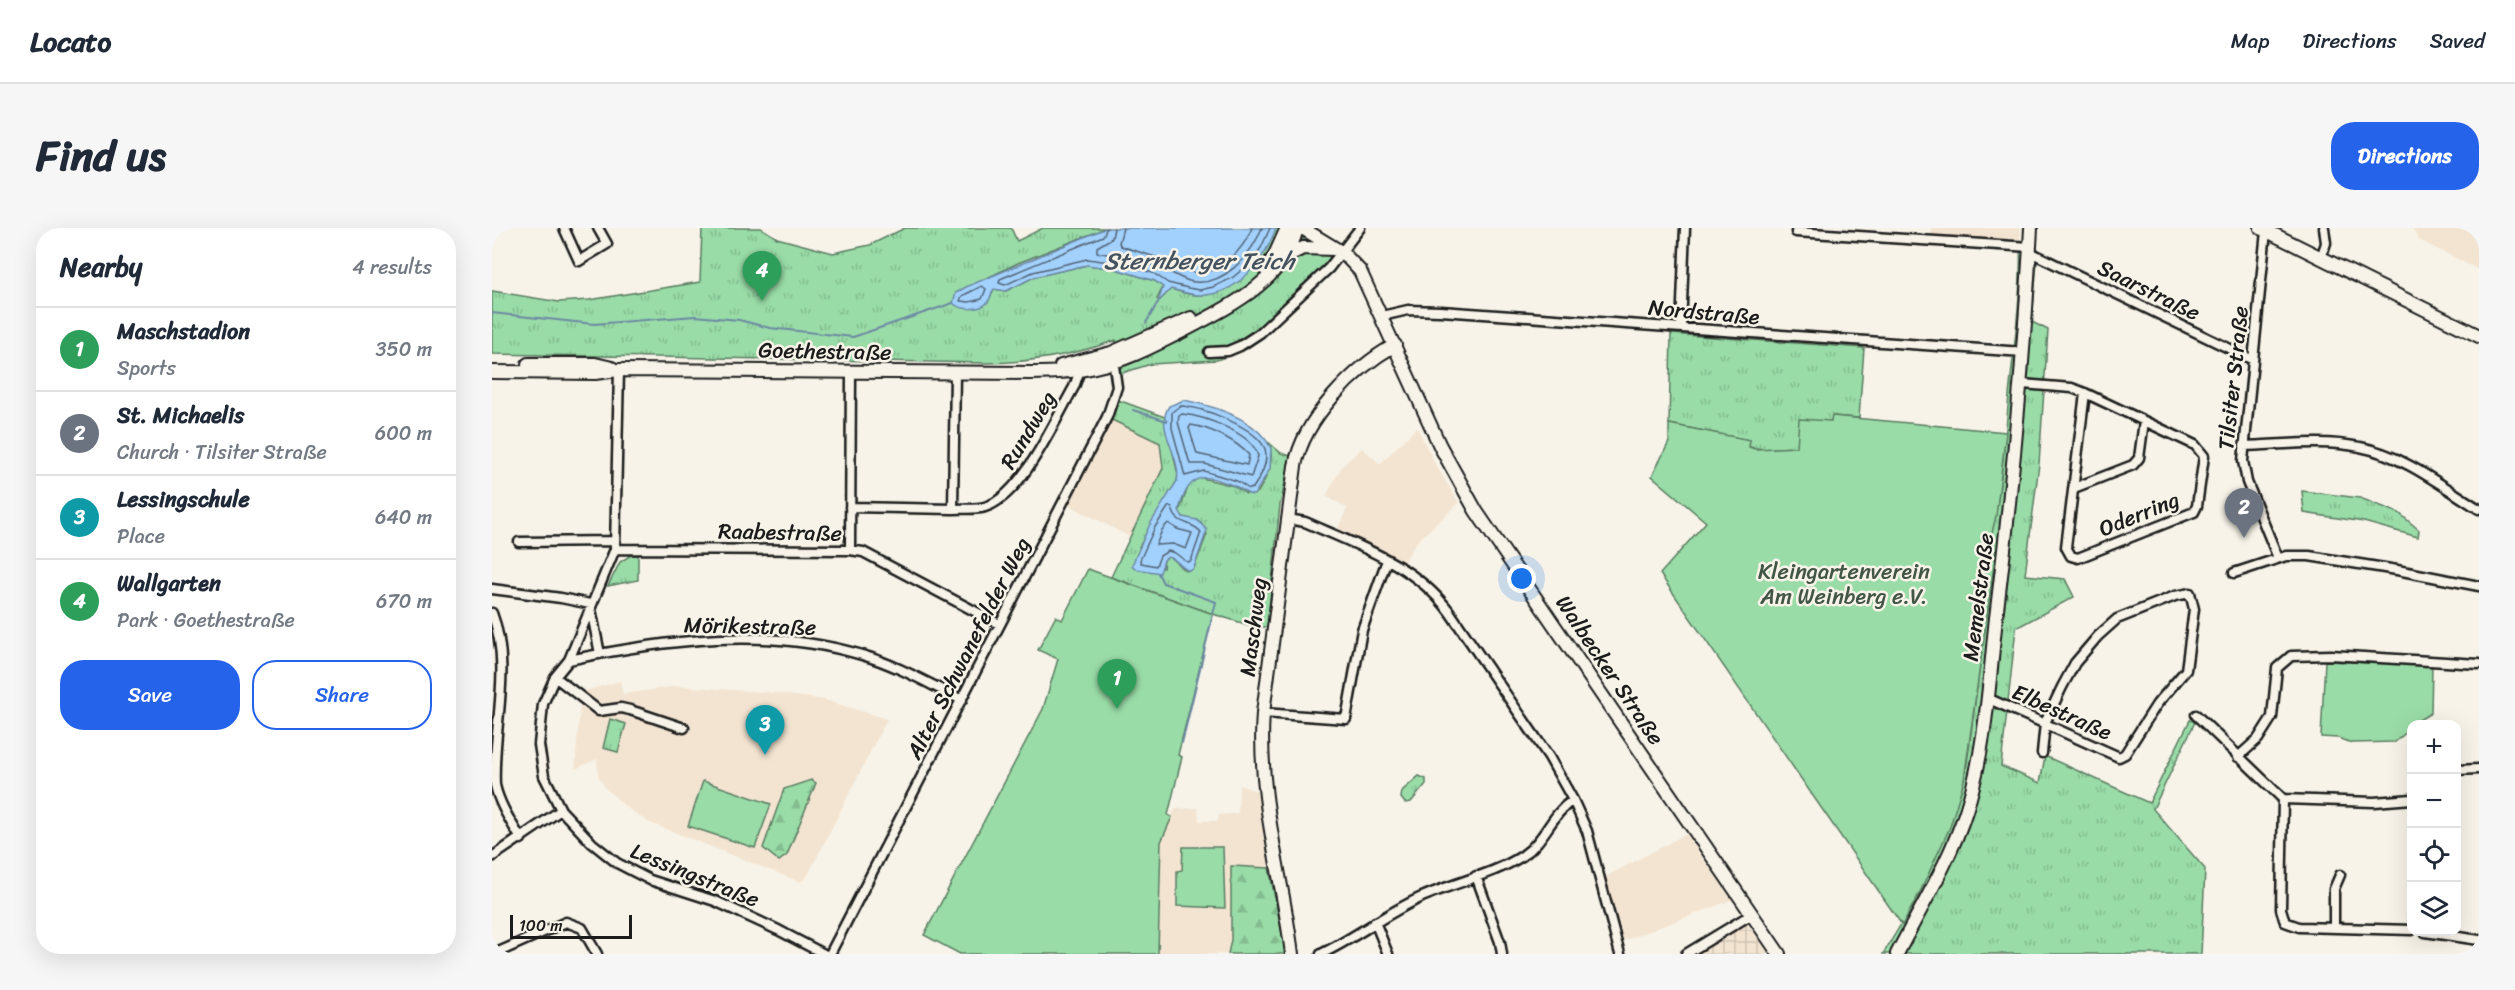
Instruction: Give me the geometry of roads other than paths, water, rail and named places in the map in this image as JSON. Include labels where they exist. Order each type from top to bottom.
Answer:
[{"type":"main road","name":"Goethestraße","points":[[492,372],[595,373],[619,370],[1031,373],[1080,370],[1196,316],[1249,285],[1274,257],[1287,228]]},
{"type":"main road","name":"Goethestraße","points":[[1031,373],[1156,346],[1230,305],[1259,285],[1284,258],[1297,228]]},
{"type":"main road","name":"Walbecker Straße","points":[[1302,228],[1340,251],[1367,282],[1440,446],[1476,511],[1779,954]]},
{"type":"main road","points":[[1320,228],[1340,251]]},
{"type":"main road","name":"Memelstraße","points":[[1897,954],[1942,868],[1966,811],[1977,769],[1988,698],[2022,384],[2031,228]]},
{"type":"main road","points":[[2264,229],[2479,336]]},
{"type":"main road","points":[[1284,258],[1303,248],[1340,251]]},
{"type":"main road","name":"Maschweg","points":[[1292,954],[1261,760],[1263,714],[1296,457],[1310,428],[1332,398],[1377,355],[1395,345]]},
{"type":"main road","name":"Goethestraße","points":[[492,364],[595,364],[619,370]]},
{"type":"street","points":[[564,228],[579,261],[606,244],[598,228]]},
{"type":"street","points":[[1209,352],[1228,351],[1260,333],[1360,228]]},
{"type":"street","points":[[1681,328],[1685,228]]},
{"type":"street","points":[[2321,258],[2326,243],[2324,228]]},
{"type":"street","name":"Tilsiter Straße","points":[[2264,229],[2242,462],[2278,558]]},
{"type":"street","points":[[1796,232],[2030,249]]},
{"type":"street","name":"Saarstraße","points":[[2030,249],[2253,360]]},
{"type":"street","name":"Nordstraße","points":[[1382,316],[1408,310],[2023,352]]},
{"type":"street","name":"Alter Schwanefelder Weg","points":[[830,954],[1111,408],[1117,387],[1112,357]]},
{"type":"street","points":[[600,654],[593,600],[615,545],[619,370]]},
{"type":"street","name":"Rundweg","points":[[850,507],[985,508],[1000,500],[1019,482],[1074,387],[1080,370]]},
{"type":"street","points":[[850,550],[851,372]]},
{"type":"street","points":[[953,508],[955,373]]},
{"type":"street","name":"Oderring","points":[[2022,384],[2072,388],[2085,393],[2195,445],[2204,454],[2197,506],[2194,512],[2081,557],[2074,557],[2066,547],[2085,393]]},
{"type":"street","points":[[2074,488],[2133,465],[2139,458],[2144,421]]},
{"type":"street","points":[[2244,446],[2328,443],[2362,447],[2403,463],[2479,508]]},
{"type":"street","points":[[1288,519],[1305,522],[1402,567],[1425,585],[1449,611],[1549,757],[1573,800],[1587,831],[1620,954]]},
{"type":"street","name":"Raabestraße","points":[[519,542],[863,552],[999,624]]},
{"type":"street","points":[[2234,573],[2286,556],[2323,557],[2479,586]]},
{"type":"street","points":[[1263,714],[1347,719],[1360,636],[1387,560]]},
{"type":"street","points":[[492,590],[593,600]]},
{"type":"street","name":"Elbestraße","points":[[1988,698],[2119,757],[2125,754],[2157,704],[2186,670],[2194,609],[2190,593],[2175,596],[2111,623],[2075,663],[2045,723]]},
{"type":"street","name":"Lessingstraße","points":[[593,600],[568,660],[555,677],[543,704],[539,745],[544,776],[561,810],[592,843],[631,872],[666,886],[715,901],[824,954]]},
{"type":"street","points":[[492,613],[499,654],[493,747],[494,782],[504,808],[521,839]]},
{"type":"street","name":"Mörikestraße","points":[[568,660],[657,644],[708,639],[807,643],[865,656],[962,700]]},
{"type":"street","points":[[2238,757],[2258,739],[2268,724],[2274,711],[2277,668],[2290,656],[2331,655],[2479,664]]},
{"type":"street","points":[[555,677],[599,711],[621,708],[684,728]]},
{"type":"street","points":[[2196,715],[2283,799],[2374,802],[2407,800]]},
{"type":"street","points":[[2042,753],[2045,723]]},
{"type":"street","points":[[2461,770],[2479,769]]},
{"type":"street","points":[[2283,799],[2282,919],[2295,926],[2407,930]]},
{"type":"street","points":[[1320,954],[1422,897],[1520,858],[1545,835],[1560,808],[1573,800]]},
{"type":"street","points":[[492,858],[561,810]]},
{"type":"street","points":[[2334,927],[2334,889],[2340,875]]},
{"type":"street","points":[[1476,876],[1500,942],[1502,954]]},
{"type":"street","points":[[1686,954],[1752,914]]},
{"type":"street","points":[[494,954],[566,922],[582,928],[597,954]]},
{"type":"street","points":[[1375,922],[1388,954]]},
{"type":"street","points":[[2452,936],[2479,940]]},
{"type":"water","name":"Sternberger Teich","points":[[1106,228],[1276,228],[1257,264],[1237,283],[1212,294],[1195,295],[1171,289],[1158,302],[1163,287],[1155,281],[1116,269],[1087,265],[1034,277],[1006,291],[994,289],[984,306],[965,308],[953,303],[956,293],[966,287]]},
{"type":"water","points":[[1184,400],[1221,410],[1245,421],[1255,429],[1271,448],[1270,469],[1254,495],[1215,479],[1199,479],[1193,482],[1183,497],[1179,510],[1183,517],[1197,520],[1207,530],[1194,568],[1187,570],[1168,557],[1164,560],[1160,573],[1136,569],[1132,565],[1150,524],[1177,481],[1176,462],[1166,433],[1165,415],[1169,406]]},
{"type":"waterway","points":[[1146,323],[1158,302]]},
{"type":"waterway","points":[[492,313],[594,324],[695,316],[739,320],[770,328],[853,337],[953,303]]},
{"type":"waterway","points":[[1133,410],[1167,421]]},
{"type":"waterway","points":[[1158,573],[1163,583],[1216,602],[1182,743]]},
{"type":"place","name":"Wallgarten","points":[[762,301]]},
{"type":"place","name":"St. Michaelis","points":[[2244,538]]},
{"type":"place","name":"Maschstadion","points":[[1117,709]]},
{"type":"place","name":"Lessingschule","points":[[765,755]]},
{"type":"park label","name":"Kleingartenverein Am Weinberg e.V.","points":[[1844,584]]}]
